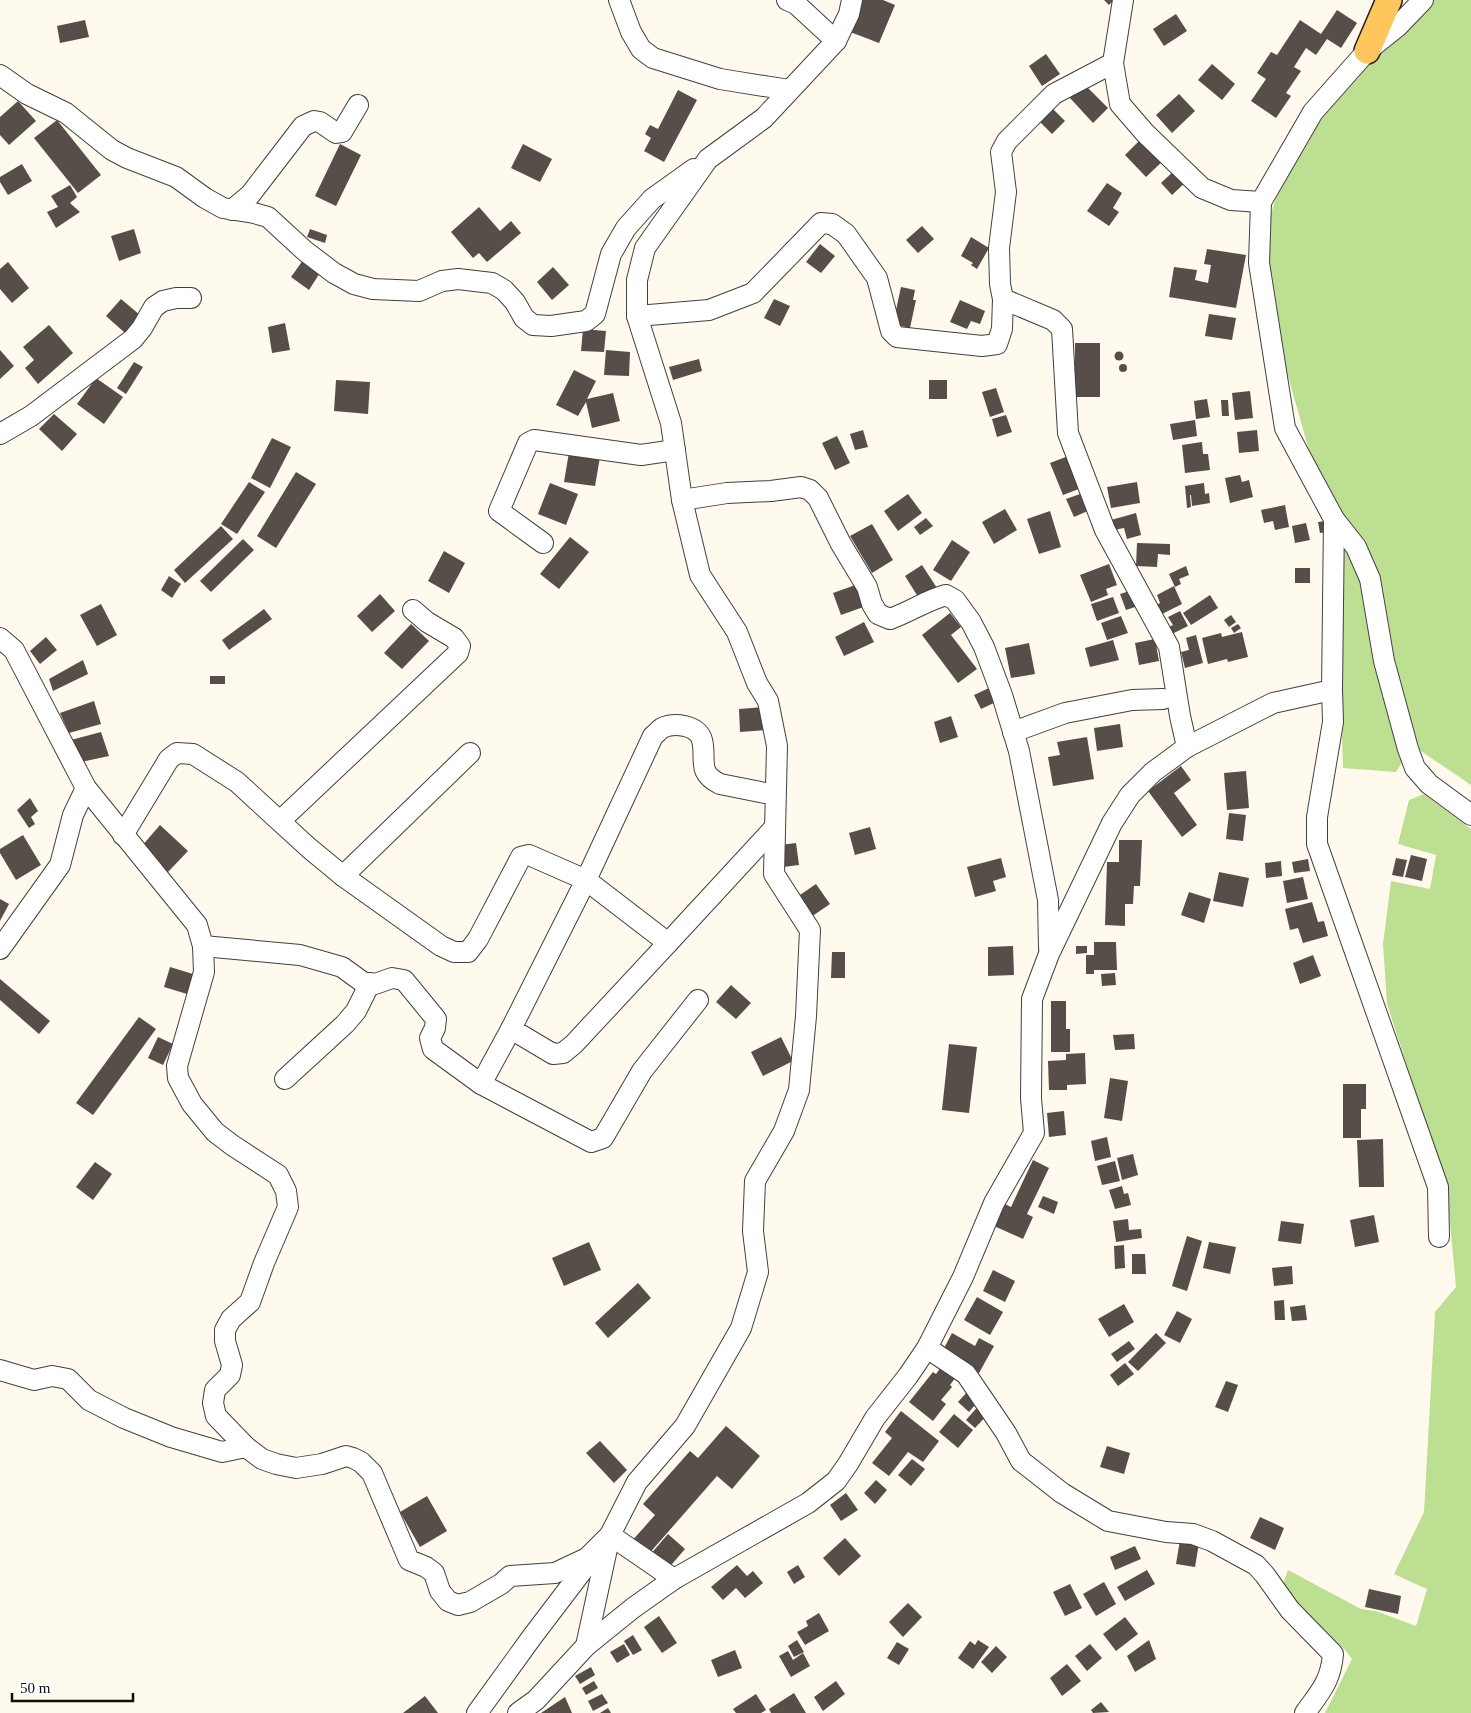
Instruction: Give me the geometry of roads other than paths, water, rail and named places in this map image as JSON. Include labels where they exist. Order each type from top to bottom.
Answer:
[{"type":"main road","points":[[1367,51],[1389,0]]},
{"type":"street","points":[[619,0],[631,32],[640,49],[653,58],[720,79],[789,90]]},
{"type":"street","points":[[787,0],[796,4],[836,42]]},
{"type":"street","points":[[0,75],[27,94],[66,113],[112,150],[127,158],[176,176],[205,198],[223,208],[268,217],[305,251],[334,273],[354,284],[373,288],[419,291],[442,281],[458,279],[492,283],[504,290],[515,302],[524,318],[533,325],[551,326],[586,321],[596,314],[611,254],[626,228],[652,199],[764,118],[836,42],[849,14],[852,0]]},
{"type":"street","points":[[1124,0],[1113,63],[1120,104],[1145,133],[1202,188],[1231,200],[1261,202]]},
{"type":"street","points":[[1423,0],[1397,27],[1367,51],[1313,112],[1261,202],[1258,263],[1285,428],[1334,519],[1356,546],[1370,579],[1384,660],[1415,768],[1429,784],[1471,815]]},
{"type":"street","points":[[637,316],[709,310],[753,293],[821,223],[832,224],[846,234],[877,278],[891,331],[897,336],[982,346],[997,344],[1002,329],[1003,299],[1000,284],[999,248],[1006,192],[1001,152],[1007,142],[1054,94],[1113,63]]},
{"type":"street","points":[[232,210],[250,196],[303,126],[314,121],[320,122],[336,133],[342,132],[358,106]]},
{"type":"street","points":[[477,1713],[610,1535],[637,1482],[686,1426],[741,1328],[758,1272],[752,1232],[755,1181],[784,1131],[800,1090],[810,930],[774,874],[777,746],[768,701],[757,683],[737,632],[700,575],[682,500],[671,423],[637,316],[637,280],[645,248],[708,159]]},
{"type":"street","points":[[0,434],[31,416],[133,339],[154,307],[163,301],[176,298],[191,298]]},
{"type":"street","points":[[1003,299],[1053,320],[1062,329],[1068,433],[1105,530],[1169,647],[1187,747]]},
{"type":"street","points":[[543,542],[499,510],[528,443],[534,440],[641,455],[675,450]]},
{"type":"street","points":[[682,500],[727,493],[801,487],[810,490],[818,498],[841,544],[867,587],[872,604],[878,614],[890,619],[902,615],[934,598],[946,595],[955,600],[971,622],[984,647],[1019,751],[1048,900],[1049,954]]},
{"type":"street","points":[[1334,519],[1333,722],[1317,817],[1317,844],[1438,1187],[1439,1237]]},
{"type":"street","points":[[280,821],[458,654],[460,646],[454,638],[427,622],[414,610]]},
{"type":"street","points":[[0,638],[14,650],[86,788],[197,925],[203,946],[204,972],[177,1066],[178,1078],[192,1104],[215,1132],[278,1175],[286,1191],[288,1207],[250,1302],[232,1319],[225,1330],[225,1341],[232,1365],[230,1375],[214,1390],[213,1403],[216,1416],[246,1447],[262,1459],[276,1464],[296,1468],[322,1464],[346,1456],[362,1462],[372,1473],[409,1560],[426,1567],[434,1574],[440,1591],[448,1601],[458,1605],[470,1602],[501,1584],[510,1576],[555,1573],[587,1558],[610,1535]]},
{"type":"street","points":[[518,1713],[536,1700],[586,1646],[633,1608],[674,1579],[808,1503],[836,1481],[875,1418],[927,1348],[963,1277],[994,1203],[1034,1133],[1032,999],[1049,954],[1112,823],[1130,795],[1153,772],[1187,747],[1273,703],[1332,690]]},
{"type":"street","points":[[1013,732],[1065,713],[1132,700],[1163,699]]},
{"type":"street","points":[[481,1084],[511,1029],[586,880],[653,736],[661,728],[673,725],[686,726],[696,731],[702,739],[704,767],[711,780],[720,784],[775,795]]},
{"type":"street","points":[[123,835],[169,759],[177,753],[193,754],[237,782],[344,876],[441,946],[454,952],[468,952],[478,939],[521,857],[529,855],[586,880],[668,943]]},
{"type":"street","points":[[344,876],[470,753]]},
{"type":"street","points":[[0,949],[60,865],[73,815],[86,788]]},
{"type":"street","points":[[511,1029],[553,1054],[563,1053],[574,1044],[775,827]]},
{"type":"street","points":[[203,946],[300,955],[342,967],[364,983],[375,984],[392,978],[404,980],[436,1019],[435,1028],[430,1038],[433,1049],[481,1084],[591,1142],[603,1138],[642,1071],[698,1000]]},
{"type":"street","points":[[286,1079],[345,1024],[356,1011],[370,983]]},
{"type":"street","points":[[927,1348],[966,1374],[1022,1460],[1062,1493],[1108,1522],[1166,1532],[1192,1534],[1212,1541],[1256,1566],[1266,1575],[1290,1610],[1332,1654],[1332,1666],[1328,1680],[1305,1713]]},
{"type":"street","points":[[0,1370],[34,1380],[52,1376],[68,1379],[89,1400],[124,1418],[171,1436],[222,1452],[246,1447]]},
{"type":"street","points":[[610,1535],[674,1579]]},
{"type":"street","points":[[586,1646],[610,1535]]}]
